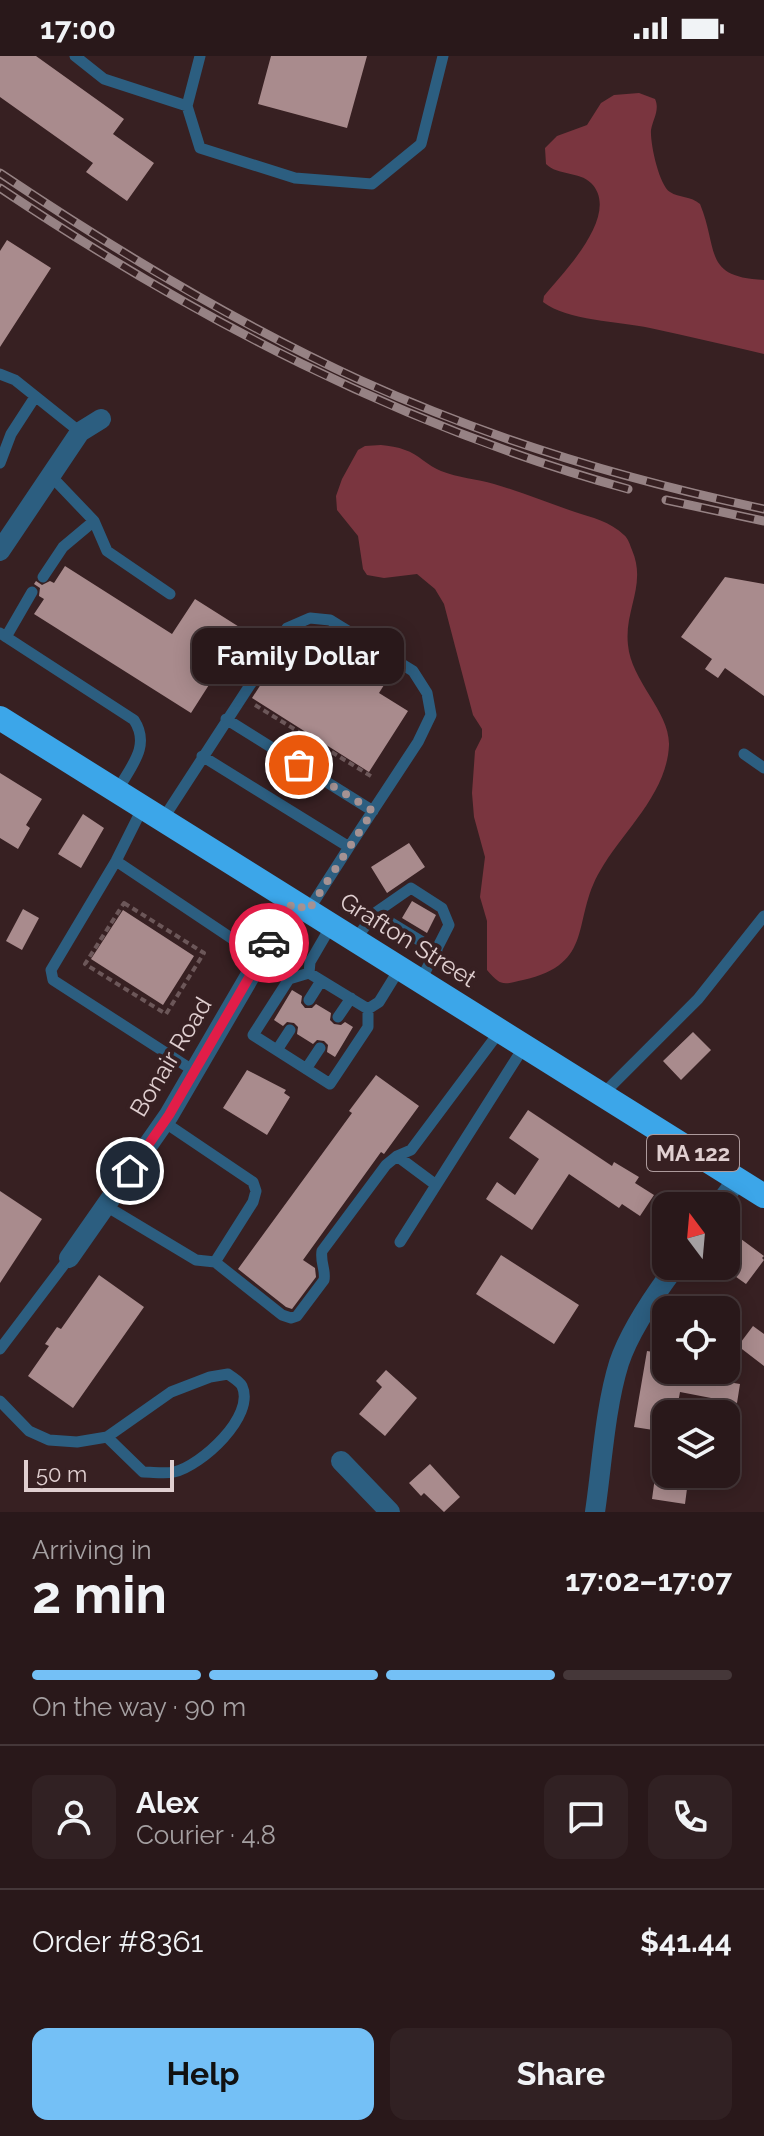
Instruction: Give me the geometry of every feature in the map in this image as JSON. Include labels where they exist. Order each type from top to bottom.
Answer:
[{"type":"highway","name":"Grafton Street","points":[[0,718],[612,1101]]},
{"type":"highway","name":"MA 122","points":[[612,1101],[764,1196]]},
{"type":"street","points":[[0,551],[80,432],[101,419]]},
{"type":"street","name":"Bonair Road","points":[[69,1258],[164,1122],[261,958],[301,906]]},
{"type":"street","points":[[728,1192],[737,1180]]},
{"type":"street","points":[[595,1512],[612,1391],[620,1362],[667,1280]]},
{"type":"street","points":[[341,1461],[390,1512]]},
{"type":"lane","points":[[75,56],[104,79],[187,106]]},
{"type":"lane","points":[[200,56],[187,106],[200,148],[295,178],[372,184],[421,144],[443,56]]},
{"type":"lane","points":[[0,374],[15,380],[80,432]]},
{"type":"lane","points":[[0,463],[11,434],[35,397]]},
{"type":"lane","points":[[0,443],[11,434]]},
{"type":"lane","points":[[51,476],[94,521],[107,551],[170,594]]},
{"type":"lane","points":[[43,577],[63,547],[94,521]]},
{"type":"lane","points":[[32,592],[3,635],[134,720],[142,732],[141,748],[117,791]]},
{"type":"lane","points":[[194,1071],[53,980],[51,970],[116,861],[153,812],[202,756],[287,628],[310,618],[330,620],[413,671],[427,693],[431,715],[418,742],[349,847],[301,906]]},
{"type":"lane","points":[[226,719],[373,811]]},
{"type":"lane","points":[[744,754],[764,768]]},
{"type":"lane","points":[[202,756],[349,847]]},
{"type":"lane","points":[[116,861],[261,958]]},
{"type":"lane","points":[[355,940],[375,913],[411,888],[442,908],[449,925],[437,951],[368,1009]]},
{"type":"lane","points":[[375,913],[437,951]]},
{"type":"lane","points":[[612,1101],[764,916]]},
{"type":"lane","points":[[309,973],[310,962],[331,925]]},
{"type":"lane","points":[[309,973],[368,1009]]},
{"type":"lane","points":[[309,973],[289,979],[253,1035],[330,1084],[368,1027],[368,1009]]},
{"type":"lane","points":[[309,1000],[321,981]]},
{"type":"lane","points":[[338,1017],[351,998]]},
{"type":"lane","points":[[277,1050],[290,1030]]},
{"type":"lane","points":[[106,1206],[196,1260],[215,1262],[282,1315],[297,1316],[324,1280],[320,1260],[322,1251],[386,1165],[411,1150],[501,1030]]},
{"type":"lane","points":[[400,1242],[525,1045]]},
{"type":"lane","points":[[306,1069],[320,1048]]},
{"type":"lane","points":[[164,1122],[253,1182],[256,1191],[253,1202],[215,1262]]},
{"type":"lane","points":[[397,1156],[436,1185]]},
{"type":"lane","name":"Bonair Road","points":[[0,1349],[69,1258]]},
{"type":"lane","points":[[0,1401],[29,1431],[49,1440],[77,1442],[107,1437],[171,1392],[190,1384],[228,1374],[241,1383],[245,1396],[236,1423],[200,1459],[175,1472],[143,1472],[107,1437]]},
{"type":"path","points":[[255,705],[374,778]]},
{"type":"path","points":[[124,903],[204,953],[182,989],[166,1014],[85,964],[124,903]]},
{"type":"path","points":[[158,933],[162,927]]},
{"type":"path","points":[[175,985],[182,989]]},
{"type":"shaded area","points":[[639,93],[655,99],[651,136],[656,163],[666,188],[700,204],[712,247],[722,267],[744,278],[764,280],[764,354],[650,328],[579,317],[543,302],[544,296],[586,243],[599,211],[599,196],[591,183],[551,168],[546,164],[545,148],[557,136],[587,125],[601,103],[614,95]]},
{"type":"shaded area","points":[[381,445],[410,452],[447,473],[504,487],[607,523],[627,538],[636,563],[628,645],[636,671],[668,733],[666,763],[652,796],[609,856],[591,889],[572,951],[562,963],[546,973],[523,980],[502,983],[487,970],[487,921],[480,897],[485,857],[474,817],[472,793],[475,751],[482,737],[482,729],[473,715],[444,604],[435,589],[417,574],[384,578],[367,575],[363,569],[358,536],[337,510],[336,496],[358,450],[365,446]]},
{"type":"building","points":[[0,56],[36,56],[124,119],[113,134],[154,163],[127,201],[86,172],[93,163],[0,97]]},
{"type":"building","points":[[271,56],[367,56],[347,128],[258,104]]},
{"type":"building","points":[[7,240],[51,268],[0,347],[0,251]]},
{"type":"building","points":[[65,566],[172,634],[195,599],[244,630],[191,713],[34,614],[44,599],[39,596],[40,588],[34,584],[36,581],[42,585],[50,581],[54,583]]},
{"type":"building","points":[[725,577],[764,584],[764,696],[725,668],[718,678],[705,669],[712,659],[681,637]]},
{"type":"building","points":[[336,634],[394,669],[379,693],[408,711],[369,772],[252,698],[292,636],[322,656]]},
{"type":"building","points":[[0,773],[42,799],[26,825],[30,828],[18,849],[0,838]]},
{"type":"building","points":[[83,814],[104,828],[81,868],[58,854]]},
{"type":"building","points":[[409,843],[425,867],[387,893],[371,867]]},
{"type":"building","points":[[412,901],[436,915],[427,933],[402,918]]},
{"type":"building","points":[[23,909],[39,918],[22,950],[6,941]]},
{"type":"building","points":[[123,910],[194,956],[163,1005],[91,959]]},
{"type":"building","points":[[292,990],[302,996],[301,1003],[305,1008],[316,1004],[331,1013],[330,1020],[334,1024],[345,1022],[353,1027],[335,1057],[327,1052],[328,1045],[324,1041],[317,1040],[313,1044],[297,1034],[298,1027],[294,1023],[287,1022],[283,1026],[274,1020]]},
{"type":"building","points":[[693,1032],[711,1050],[681,1080],[663,1061]]},
{"type":"building","points":[[247,1070],[286,1090],[284,1093],[290,1097],[267,1135],[223,1108]]},
{"type":"building","points":[[376,1075],[419,1106],[384,1154],[381,1152],[303,1260],[315,1268],[316,1277],[292,1309],[286,1307],[238,1269],[352,1113],[349,1111]]},
{"type":"building","points":[[528,1110],[612,1166],[614,1162],[639,1177],[635,1183],[652,1194],[652,1198],[640,1216],[622,1204],[619,1208],[569,1174],[532,1230],[486,1199],[497,1182],[515,1195],[539,1159],[509,1138]]},
{"type":"building","points":[[0,1191],[42,1219],[0,1283]]},
{"type":"building","points":[[740,1238],[764,1256],[746,1284],[740,1280]]},
{"type":"building","points":[[501,1255],[579,1305],[554,1344],[476,1294]]},
{"type":"building","points":[[99,1275],[144,1307],[73,1408],[28,1376],[49,1346],[45,1344],[57,1327],[61,1329]]},
{"type":"building","points":[[753,1326],[764,1334],[764,1366],[740,1348]]},
{"type":"building","points":[[647,1351],[652,1352],[652,1384],[740,1384],[737,1400],[680,1392],[679,1400],[652,1400],[652,1430],[634,1427]]},
{"type":"building","points":[[386,1370],[417,1398],[385,1436],[359,1414],[382,1387],[376,1381]]},
{"type":"building","points":[[430,1464],[460,1497],[444,1512],[409,1483]]},
{"type":"building","points":[[654,1488],[687,1488],[685,1504],[652,1499]]},
{"type":"railway","points":[[0,173],[176,284],[268,335],[362,381],[459,421],[559,456],[661,485],[764,509]]},
{"type":"railway","points":[[0,188],[149,281],[302,364],[461,434],[628,489]]},
{"type":"railway","points":[[666,500],[764,521]]},
{"type":"way so far","points":[[269,943],[293,902],[308,911],[373,811],[299,765]]},
{"type":"place","name":"Family Dollar","points":[[299,765]]},
{"type":"route","points":[[130,1171],[169,1115],[269,943]]}]
